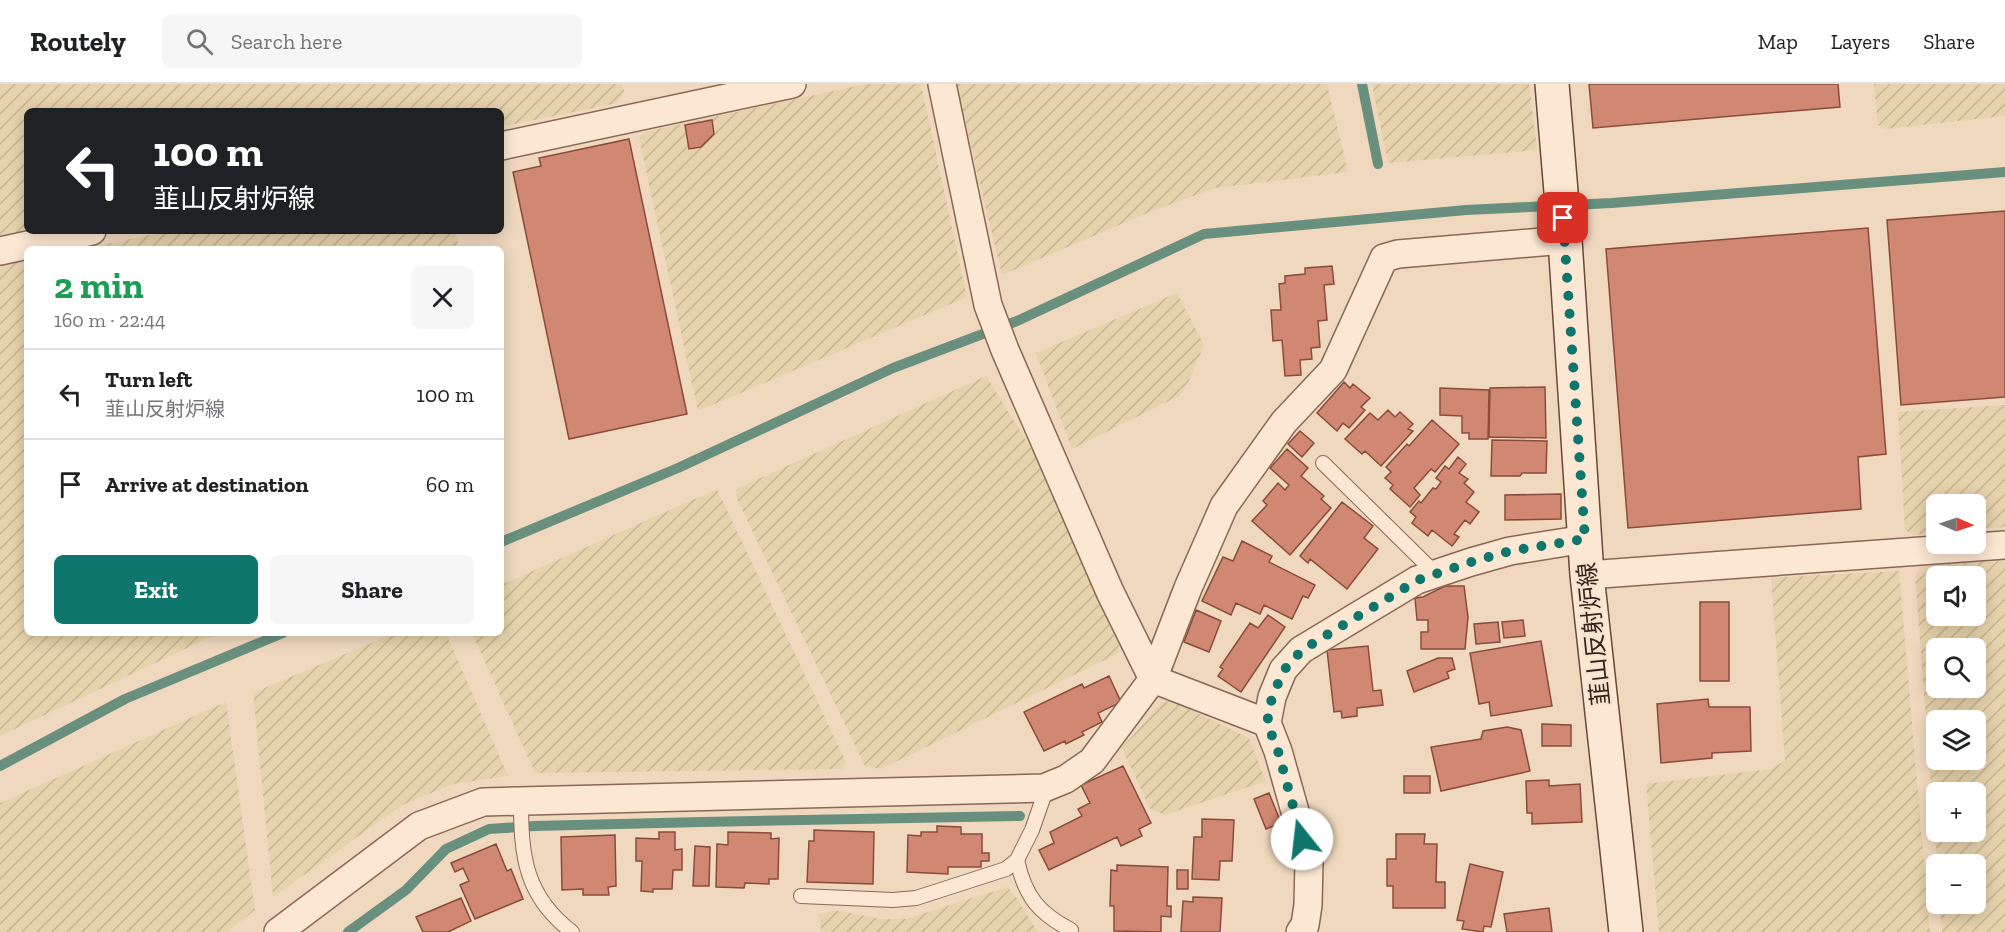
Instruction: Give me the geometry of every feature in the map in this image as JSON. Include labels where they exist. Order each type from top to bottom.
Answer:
[{"type":"main road","name":"韮山反射炉線","points":[[1552,84],[1565,240],[1587,575],[1626,932]]},
{"type":"street","points":[[504,145],[792,84]]},
{"type":"street","points":[[942,84],[988,305],[1005,350],[1110,592],[1154,679],[1267,723]]},
{"type":"street","points":[[0,251],[78,234]]},
{"type":"street","points":[[278,932],[419,826],[483,802],[521,808],[1047,787],[1066,779],[1092,761],[1154,679],[1188,588],[1224,506],[1284,422],[1333,369],[1384,258],[1398,254],[1565,240]]},
{"type":"street","points":[[1300,932],[1305,925],[1308,905],[1308,861],[1278,751],[1267,723],[1272,697],[1284,670],[1302,650],[1418,580],[1510,551],[1585,539]]},
{"type":"street","points":[[1587,575],[2005,545]]},
{"type":"lane","points":[[1323,463],[1436,574]]},
{"type":"lane","points":[[801,896],[893,900],[916,898],[1006,869],[1017,860],[1032,830],[1047,787]]},
{"type":"lane","points":[[521,808],[521,836],[527,867],[538,897],[572,932]]},
{"type":"lane","points":[[1017,860],[1022,879],[1034,903],[1051,920],[1071,930]]},
{"type":"shaded area","points":[[0,84],[622,84],[624,91],[617,103],[504,126],[504,108],[24,108],[24,232],[0,237]]},
{"type":"shaded area","points":[[865,84],[921,84],[967,297],[698,411],[639,138],[645,132]]},
{"type":"shaded area","points":[[956,84],[1193,84],[1194,86],[1327,84],[1348,172],[1215,188],[1152,211],[1002,275]]},
{"type":"shaded area","points":[[1372,84],[1529,84],[1537,150],[1388,163]]},
{"type":"shaded area","points":[[1874,84],[2005,84],[2005,116],[1885,129],[1878,125]]},
{"type":"shaded area","points":[[155,234],[456,234],[458,246],[96,246]]},
{"type":"shaded area","points":[[24,261],[24,636],[213,636],[0,736],[0,265]]},
{"type":"shaded area","points":[[1177,293],[1204,345],[1187,385],[1179,396],[1072,449],[1036,353]]},
{"type":"shaded area","points":[[986,376],[1032,450],[1119,645],[1119,653],[881,769],[865,766],[737,499],[736,489]]},
{"type":"shaded area","points":[[2005,405],[2005,527],[1986,528],[1986,494],[1926,494],[1926,534],[1913,535],[1905,530],[1898,412]]},
{"type":"shaded area","points":[[717,489],[846,762],[842,769],[535,773],[473,636],[504,636],[504,584]]},
{"type":"shaded area","points":[[2005,560],[2005,932],[1942,932],[1941,914],[1986,914],[1986,854],[1936,854],[1935,842],[1986,842],[1986,782],[1931,782],[1930,770],[1986,770],[1986,710],[1926,710],[1926,720],[1915,576],[1920,566]]},
{"type":"shaded area","points":[[1899,571],[1926,885],[1926,914],[1928,914],[1930,932],[1659,932],[1646,784],[1770,769],[1785,761],[1771,578]]},
{"type":"shaded area","points":[[388,636],[447,636],[508,776],[453,784],[402,805],[273,897],[253,693]]},
{"type":"shaded area","points":[[1172,701],[1249,738],[1266,781],[1165,815],[1150,809],[1122,748],[1162,702]]},
{"type":"shaded area","points":[[226,702],[255,910],[227,932],[0,932],[0,803]]},
{"type":"shaded area","points":[[1007,887],[1040,932],[821,932],[819,915],[834,910],[882,919],[906,919]]},
{"type":"building","points":[[1589,84],[1838,84],[1840,107],[1593,128]]},
{"type":"building","points":[[712,120],[714,134],[701,147],[689,149],[685,125]]},
{"type":"building","points":[[629,139],[687,414],[569,439],[513,172],[541,166],[539,158]]},
{"type":"building","points":[[2005,211],[2005,397],[1901,405],[1887,220]]},
{"type":"building","points":[[1868,228],[1886,454],[1858,457],[1861,509],[1628,528],[1606,249]]},
{"type":"building","points":[[1332,266],[1334,284],[1324,285],[1327,320],[1318,321],[1320,347],[1311,348],[1312,359],[1300,360],[1301,375],[1285,376],[1282,340],[1273,341],[1271,310],[1281,310],[1279,284],[1285,283],[1285,276],[1305,274],[1305,268]]},
{"type":"building","points":[[1344,382],[1350,388],[1353,384],[1370,398],[1361,407],[1365,410],[1349,428],[1343,423],[1337,431],[1317,413]]},
{"type":"building","points":[[1545,387],[1546,438],[1489,437],[1490,388]]},
{"type":"building","points":[[1440,388],[1489,390],[1488,439],[1469,439],[1469,433],[1462,433],[1462,416],[1440,415]]},
{"type":"building","points":[[1388,410],[1395,417],[1400,412],[1413,424],[1408,429],[1413,431],[1381,466],[1365,451],[1362,454],[1345,439],[1370,413],[1378,420]]},
{"type":"building","points":[[1432,420],[1459,444],[1435,472],[1431,469],[1414,488],[1420,495],[1410,507],[1390,489],[1393,485],[1385,478],[1391,472],[1386,467]]},
{"type":"building","points":[[1300,431],[1314,443],[1302,457],[1288,444]]},
{"type":"building","points":[[1492,440],[1547,441],[1546,473],[1491,476]]},
{"type":"building","points":[[1287,449],[1308,468],[1301,476],[1324,496],[1321,499],[1331,508],[1290,555],[1252,521],[1267,505],[1263,501],[1278,483],[1285,490],[1289,485],[1270,468]]},
{"type":"building","points":[[1458,457],[1466,464],[1459,473],[1468,479],[1464,483],[1474,492],[1466,502],[1479,512],[1470,524],[1465,520],[1454,534],[1459,537],[1452,546],[1432,530],[1428,536],[1412,523],[1416,517],[1410,512],[1433,488],[1436,489],[1441,482],[1436,478],[1445,466],[1449,469]]},
{"type":"building","points":[[1561,494],[1561,519],[1505,520],[1505,495]]},
{"type":"building","points":[[1342,502],[1373,526],[1364,538],[1378,549],[1347,589],[1310,559],[1308,563],[1300,556]]},
{"type":"building","points":[[1242,541],[1272,556],[1269,562],[1315,585],[1308,598],[1303,596],[1292,619],[1264,605],[1260,614],[1236,603],[1231,615],[1202,601],[1223,557],[1233,561]]},
{"type":"building","points":[[1445,586],[1464,586],[1468,617],[1465,649],[1421,649],[1421,632],[1428,632],[1428,620],[1417,620],[1415,598],[1423,597]]},
{"type":"building","points":[[1700,602],[1729,602],[1729,681],[1700,681]]},
{"type":"building","points":[[1196,610],[1221,621],[1209,652],[1184,642]]},
{"type":"building","points":[[1268,615],[1285,627],[1241,692],[1218,676],[1223,669],[1220,667],[1250,623],[1258,628]]},
{"type":"building","points":[[1523,620],[1525,636],[1504,638],[1502,622]]},
{"type":"building","points":[[1498,622],[1500,642],[1476,644],[1474,624]]},
{"type":"building","points":[[1541,641],[1552,706],[1491,716],[1489,702],[1479,704],[1470,653]]},
{"type":"building","points":[[1368,646],[1373,691],[1381,690],[1383,705],[1357,708],[1357,716],[1342,718],[1341,711],[1334,712],[1327,650]]},
{"type":"building","points":[[1438,658],[1452,658],[1455,669],[1447,672],[1449,678],[1414,692],[1407,671]]},
{"type":"building","points":[[1109,676],[1121,702],[1098,713],[1102,722],[1082,732],[1084,735],[1044,751],[1024,712],[1082,684],[1084,688]]},
{"type":"building","points":[[1708,699],[1709,707],[1750,707],[1751,751],[1712,753],[1712,758],[1661,763],[1657,704]]},
{"type":"building","points":[[1542,724],[1571,725],[1571,746],[1542,746]]},
{"type":"building","points":[[1507,727],[1521,730],[1530,771],[1441,791],[1431,747],[1481,739],[1483,731]]},
{"type":"building","points":[[1123,766],[1151,823],[1139,829],[1142,836],[1121,846],[1117,837],[1049,870],[1039,850],[1054,843],[1050,832],[1082,816],[1078,809],[1090,803],[1081,785]]},
{"type":"building","points":[[1404,776],[1430,776],[1430,793],[1404,793]]},
{"type":"building","points":[[1549,780],[1549,786],[1580,784],[1582,822],[1532,824],[1532,813],[1527,813],[1526,781]]},
{"type":"building","points":[[1269,793],[1281,823],[1266,829],[1254,799]]},
{"type":"building","points":[[1202,819],[1234,820],[1232,861],[1220,861],[1219,880],[1192,879],[1194,837],[1202,837]]},
{"type":"building","points":[[937,826],[961,827],[961,834],[982,834],[982,853],[989,853],[989,861],[981,861],[981,867],[948,867],[948,874],[907,872],[908,835],[921,836],[921,832],[937,832]]},
{"type":"building","points":[[814,830],[874,832],[873,884],[807,882],[809,841],[814,841]]},
{"type":"building","points":[[659,832],[675,832],[675,850],[682,849],[682,870],[673,870],[672,889],[641,891],[642,861],[636,861],[636,838],[659,839]]},
{"type":"building","points":[[728,832],[771,833],[771,839],[779,838],[778,879],[769,879],[769,884],[745,883],[744,888],[716,887],[717,844],[728,845]]},
{"type":"building","points":[[1396,834],[1425,834],[1424,844],[1437,844],[1436,882],[1445,882],[1445,908],[1393,908],[1393,886],[1387,886],[1387,859],[1396,859]]},
{"type":"building","points":[[615,835],[616,886],[608,887],[609,895],[583,895],[583,889],[562,890],[561,837]]},
{"type":"building","points":[[496,844],[507,871],[511,869],[523,899],[475,919],[460,885],[469,881],[463,868],[455,872],[451,863]]},
{"type":"building","points":[[695,846],[710,847],[709,886],[693,886]]},
{"type":"building","points":[[1470,864],[1503,872],[1491,927],[1484,926],[1483,932],[1462,929],[1464,921],[1457,920]]},
{"type":"building","points":[[1117,865],[1168,867],[1167,906],[1171,906],[1171,917],[1161,916],[1161,932],[1114,931],[1114,906],[1110,906],[1111,870],[1117,871]]},
{"type":"building","points":[[1177,870],[1188,870],[1188,889],[1177,889]]},
{"type":"building","points":[[1193,897],[1222,898],[1220,932],[1181,932],[1183,901],[1193,902]]},
{"type":"building","points":[[461,898],[471,921],[448,932],[423,932],[416,917]]},
{"type":"building","points":[[1549,908],[1552,932],[1507,932],[1504,914]]},
{"type":"waterway","points":[[1362,84],[1378,164]]},
{"type":"waterway","points":[[504,541],[678,468],[893,368],[1017,321],[1204,234],[1466,210],[1612,203],[2005,172]]},
{"type":"waterway","points":[[0,766],[125,699],[276,636]]},
{"type":"waterway","points":[[348,932],[406,890],[446,849],[489,829],[535,826],[1020,816]]},
{"type":"route","points":[[1302,839],[1278,751],[1267,723],[1272,697],[1284,670],[1302,650],[1418,580],[1510,551],[1585,539],[1563,218]]}]
